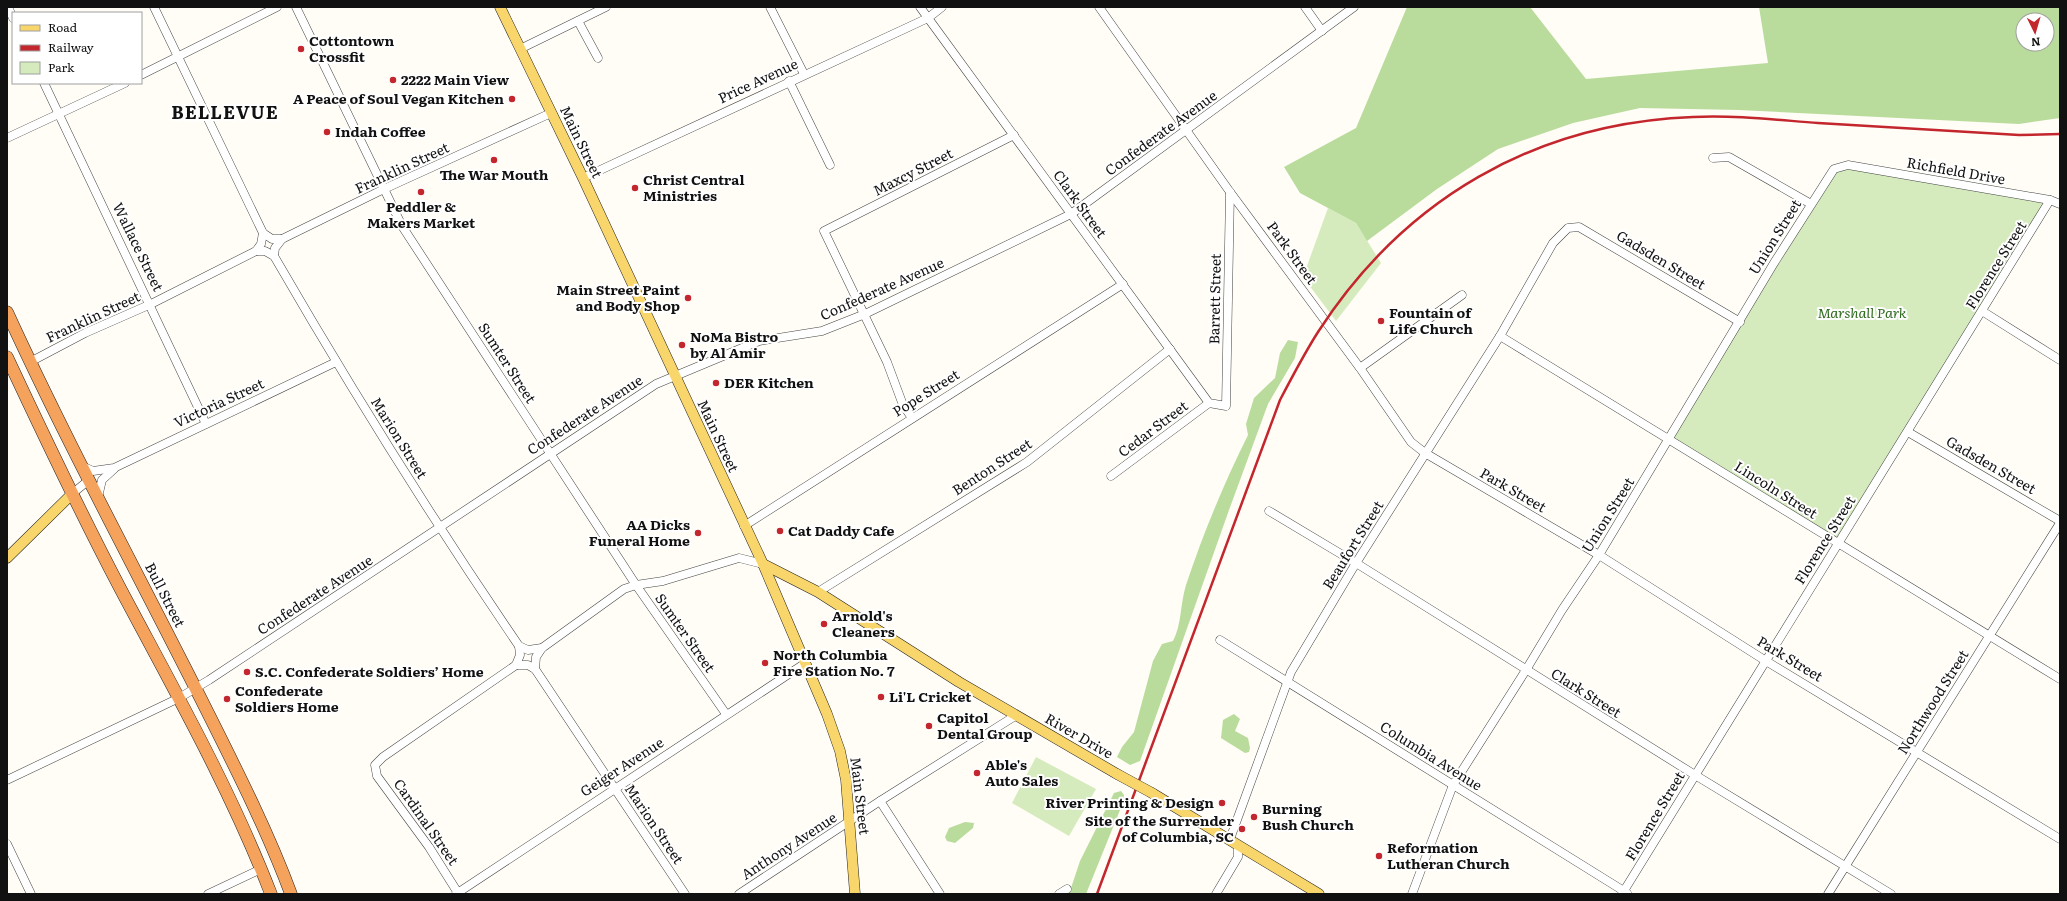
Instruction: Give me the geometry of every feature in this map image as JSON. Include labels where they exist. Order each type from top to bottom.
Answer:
[{"type":"highway","name":"Bull Street","points":[[7,312],[30,362],[245,788],[292,894]]},
{"type":"highway","points":[[7,357],[116,580],[179,698],[262,869],[271,894]]},
{"type":"main road","name":"Main Street","points":[[500,7],[583,178],[763,564],[804,664],[827,714],[840,751],[846,780],[855,894]]},
{"type":"main road","points":[[7,558],[73,493]]},
{"type":"main road","name":"River Drive","points":[[763,564],[818,592],[1015,716],[1152,793],[1319,894]]},
{"type":"street","points":[[154,7],[262,233],[261,244],[256,251]]},
{"type":"street","points":[[142,75],[277,7]]},
{"type":"street","name":"Sumter Street","points":[[296,7],[402,226],[636,585],[726,714]]},
{"type":"street","points":[[520,49],[606,7]]},
{"type":"street","points":[[770,7],[804,74]]},
{"type":"street","name":"Clark Street","points":[[920,7],[1210,403]]},
{"type":"street","name":"Price Avenue","points":[[583,178],[804,74],[928,18],[942,7]]},
{"type":"street","name":"Park Street","points":[[1099,7],[1230,192],[1360,368],[1411,442],[1425,453],[1599,555],[1766,660],[2060,839]]},
{"type":"street","points":[[1305,7],[1322,31]]},
{"type":"street","name":"Confederate Avenue","points":[[7,780],[179,698],[656,384],[759,341],[822,331],[865,314],[1071,214],[1354,7]]},
{"type":"street","points":[[578,21],[598,58]]},
{"type":"street","points":[[789,81],[830,165]]},
{"type":"street","name":"Wallace Street","points":[[44,84],[151,304],[206,424]]},
{"type":"street","points":[[7,138],[123,84]]},
{"type":"street","name":"Franklin Street","points":[[282,239],[551,113]]},
{"type":"street","name":"Maxcy Street","points":[[865,314],[824,231],[1014,135]]},
{"type":"street","points":[[1713,158],[1729,157],[1811,204]]},
{"type":"street","name":"Union Street","points":[[1412,894],[1453,785],[1562,610],[1599,555],[1811,204],[1834,169],[1848,165]]},
{"type":"street","name":"Richfield Drive","points":[[1848,165],[2050,200],[2060,204]]},
{"type":"street","name":"Barrett Street","points":[[1210,403],[1226,406],[1230,192]]},
{"type":"street","name":"Florence Street","points":[[1625,893],[1695,775],[2050,200]]},
{"type":"street","name":"Gadsden Street","points":[[1568,228],[1579,227],[1740,322]]},
{"type":"street","name":"Beaufort Street","points":[[1230,839],[1287,682],[1356,563],[1500,336],[1553,243],[1568,228]]},
{"type":"street","points":[[262,233],[272,239],[282,239]]},
{"type":"street","points":[[256,251],[265,251],[274,256],[275,248],[282,239]]},
{"type":"street","name":"Franklin Street","points":[[30,362],[85,333],[151,304],[256,251]]},
{"type":"street","name":"Marion Street","points":[[274,256],[336,362],[439,528],[518,646]]},
{"type":"street","name":"Pope Street","points":[[744,526],[1124,284]]},
{"type":"street","points":[[1360,368],[1462,295]]},
{"type":"street","points":[[1982,311],[2060,360]]},
{"type":"street","points":[[865,314],[903,405],[912,418]]},
{"type":"street","name":"Lincoln Street","points":[[1500,336],[2060,679]]},
{"type":"street","name":"Benton Street","points":[[818,592],[1027,462],[1170,349]]},
{"type":"street","name":"Victoria Street","points":[[82,465],[93,471],[114,468],[336,362]]},
{"type":"street","name":"Cedar Street","points":[[1111,476],[1210,403]]},
{"type":"street","name":"Gadsden Street","points":[[1908,432],[2060,522]]},
{"type":"street","name":"Victoria Street","points":[[98,497],[102,480],[114,468]]},
{"type":"street","points":[[73,493],[89,480]]},
{"type":"street","name":"Clark Street","points":[[1269,511],[1356,563],[1695,775],[1891,894]]},
{"type":"street","name":"Northwood Street","points":[[1828,894],[2060,522]]},
{"type":"street","points":[[518,646],[520,655],[516,665],[528,665],[535,669],[536,657],[542,648],[624,589],[636,585],[663,581],[739,558],[763,564]]},
{"type":"street","name":"Columbia Avenue","points":[[1220,640],[1625,893]]},
{"type":"street","points":[[518,646],[528,650],[542,648]]},
{"type":"street","name":"Geiger Avenue","points":[[457,894],[614,788],[804,664]]},
{"type":"street","name":"Cardinal Street","points":[[457,894],[429,847],[377,776],[375,765],[383,757],[516,665]]},
{"type":"street","name":"Marion Street","points":[[535,669],[685,894]]},
{"type":"street","name":"Anthony Avenue","points":[[739,894],[880,801],[1015,716]]},
{"type":"street","points":[[880,801],[940,894]]},
{"type":"street","points":[[1216,894],[1238,857],[1238,847],[1230,839]]},
{"type":"street","points":[[7,844],[31,894]]},
{"type":"street","points":[[208,894],[262,869]]},
{"type":"street","points":[[1059,894],[1067,889]]},
{"type":"green space","points":[[1407,7],[1530,7],[1586,79],[1768,63],[1759,7],[2060,7],[2060,118],[2019,124],[1739,110],[1640,108],[1573,123],[1498,149],[1437,189],[1367,241],[1356,223],[1300,193],[1284,167],[1356,128]]},
{"type":"green space","name":"Marshall Park","points":[[1841,166],[2050,200],[1838,543],[1669,440],[1740,322]]},
{"type":"green space","points":[[1328,208],[1356,223],[1381,263],[1336,321],[1303,277]]},
{"type":"green space","points":[[1288,340],[1298,342],[1295,358],[1268,404],[1140,761],[1130,765],[1117,757],[1122,747],[1134,732],[1153,661],[1162,644],[1173,641],[1176,634],[1186,585],[1199,547],[1214,509],[1248,435],[1246,424],[1254,398],[1275,378],[1280,353]]},
{"type":"green space","points":[[1234,714],[1240,719],[1235,731],[1248,738],[1250,748],[1249,752],[1245,753],[1221,738],[1223,720]]},
{"type":"green space","points":[[1036,757],[1096,789],[1069,836],[1012,803]]},
{"type":"green space","points":[[1121,791],[1124,795],[1122,805],[1086,894],[1069,894],[1080,861],[1114,793]]},
{"type":"green space","points":[[965,822],[974,823],[973,828],[955,843],[947,841],[945,837],[949,828]]},
{"type":"railway","points":[[1097,894],[1280,400],[1318,332],[1352,285],[1391,243],[1433,207],[1478,177],[1528,153],[1580,134],[1635,123],[1693,117],[1724,117],[2019,135],[2060,134]]},
{"type":"place","name":"Cottontown Crossfit","points":[[301,49]]},
{"type":"place","name":"2222 Main View","points":[[393,80]]},
{"type":"place","name":"A Peace of Soul Vegan Kitchen","points":[[512,99]]},
{"type":"place","name":"Indah Coffee","points":[[327,132]]},
{"type":"place","name":"The War Mouth","points":[[494,160]]},
{"type":"place","name":"Christ Central Ministries","points":[[635,188]]},
{"type":"place","name":"Peddler & Makers Market","points":[[421,192]]},
{"type":"place","name":"Main Street Paint and Body Shop","points":[[688,298]]},
{"type":"place","name":"Fountain of Life Church","points":[[1381,321]]},
{"type":"place","name":"NoMa Bistro by Al Amir","points":[[682,345]]},
{"type":"place","name":"DER Kitchen","points":[[716,383]]},
{"type":"place","name":"Cat Daddy Cafe","points":[[780,531]]},
{"type":"place","name":"AA Dicks Funeral Home","points":[[698,533]]},
{"type":"place","name":"Arnold's Cleaners","points":[[824,624]]},
{"type":"place","name":"North Columbia Fire Station No. 7","points":[[765,663]]},
{"type":"place","name":"S.C. Confederate Soldiers’ Home","points":[[247,672]]},
{"type":"place","name":"Li'L Cricket","points":[[881,697]]},
{"type":"place","name":"Confederate Soldiers Home","points":[[227,699]]},
{"type":"place","name":"Capitol Dental Group","points":[[929,726]]},
{"type":"place","name":"Able's Auto Sales","points":[[977,773]]},
{"type":"place","name":"River Printing & Design","points":[[1222,803]]},
{"type":"place","name":"Burning Bush Church","points":[[1254,817]]},
{"type":"place","name":"Site of the Surrender of Columbia, SC","points":[[1242,829]]},
{"type":"place","name":"Reformation Lutheran Church","points":[[1379,856]]},
{"type":"district","name":"BELLEVUE","points":[[225,113]]}]
